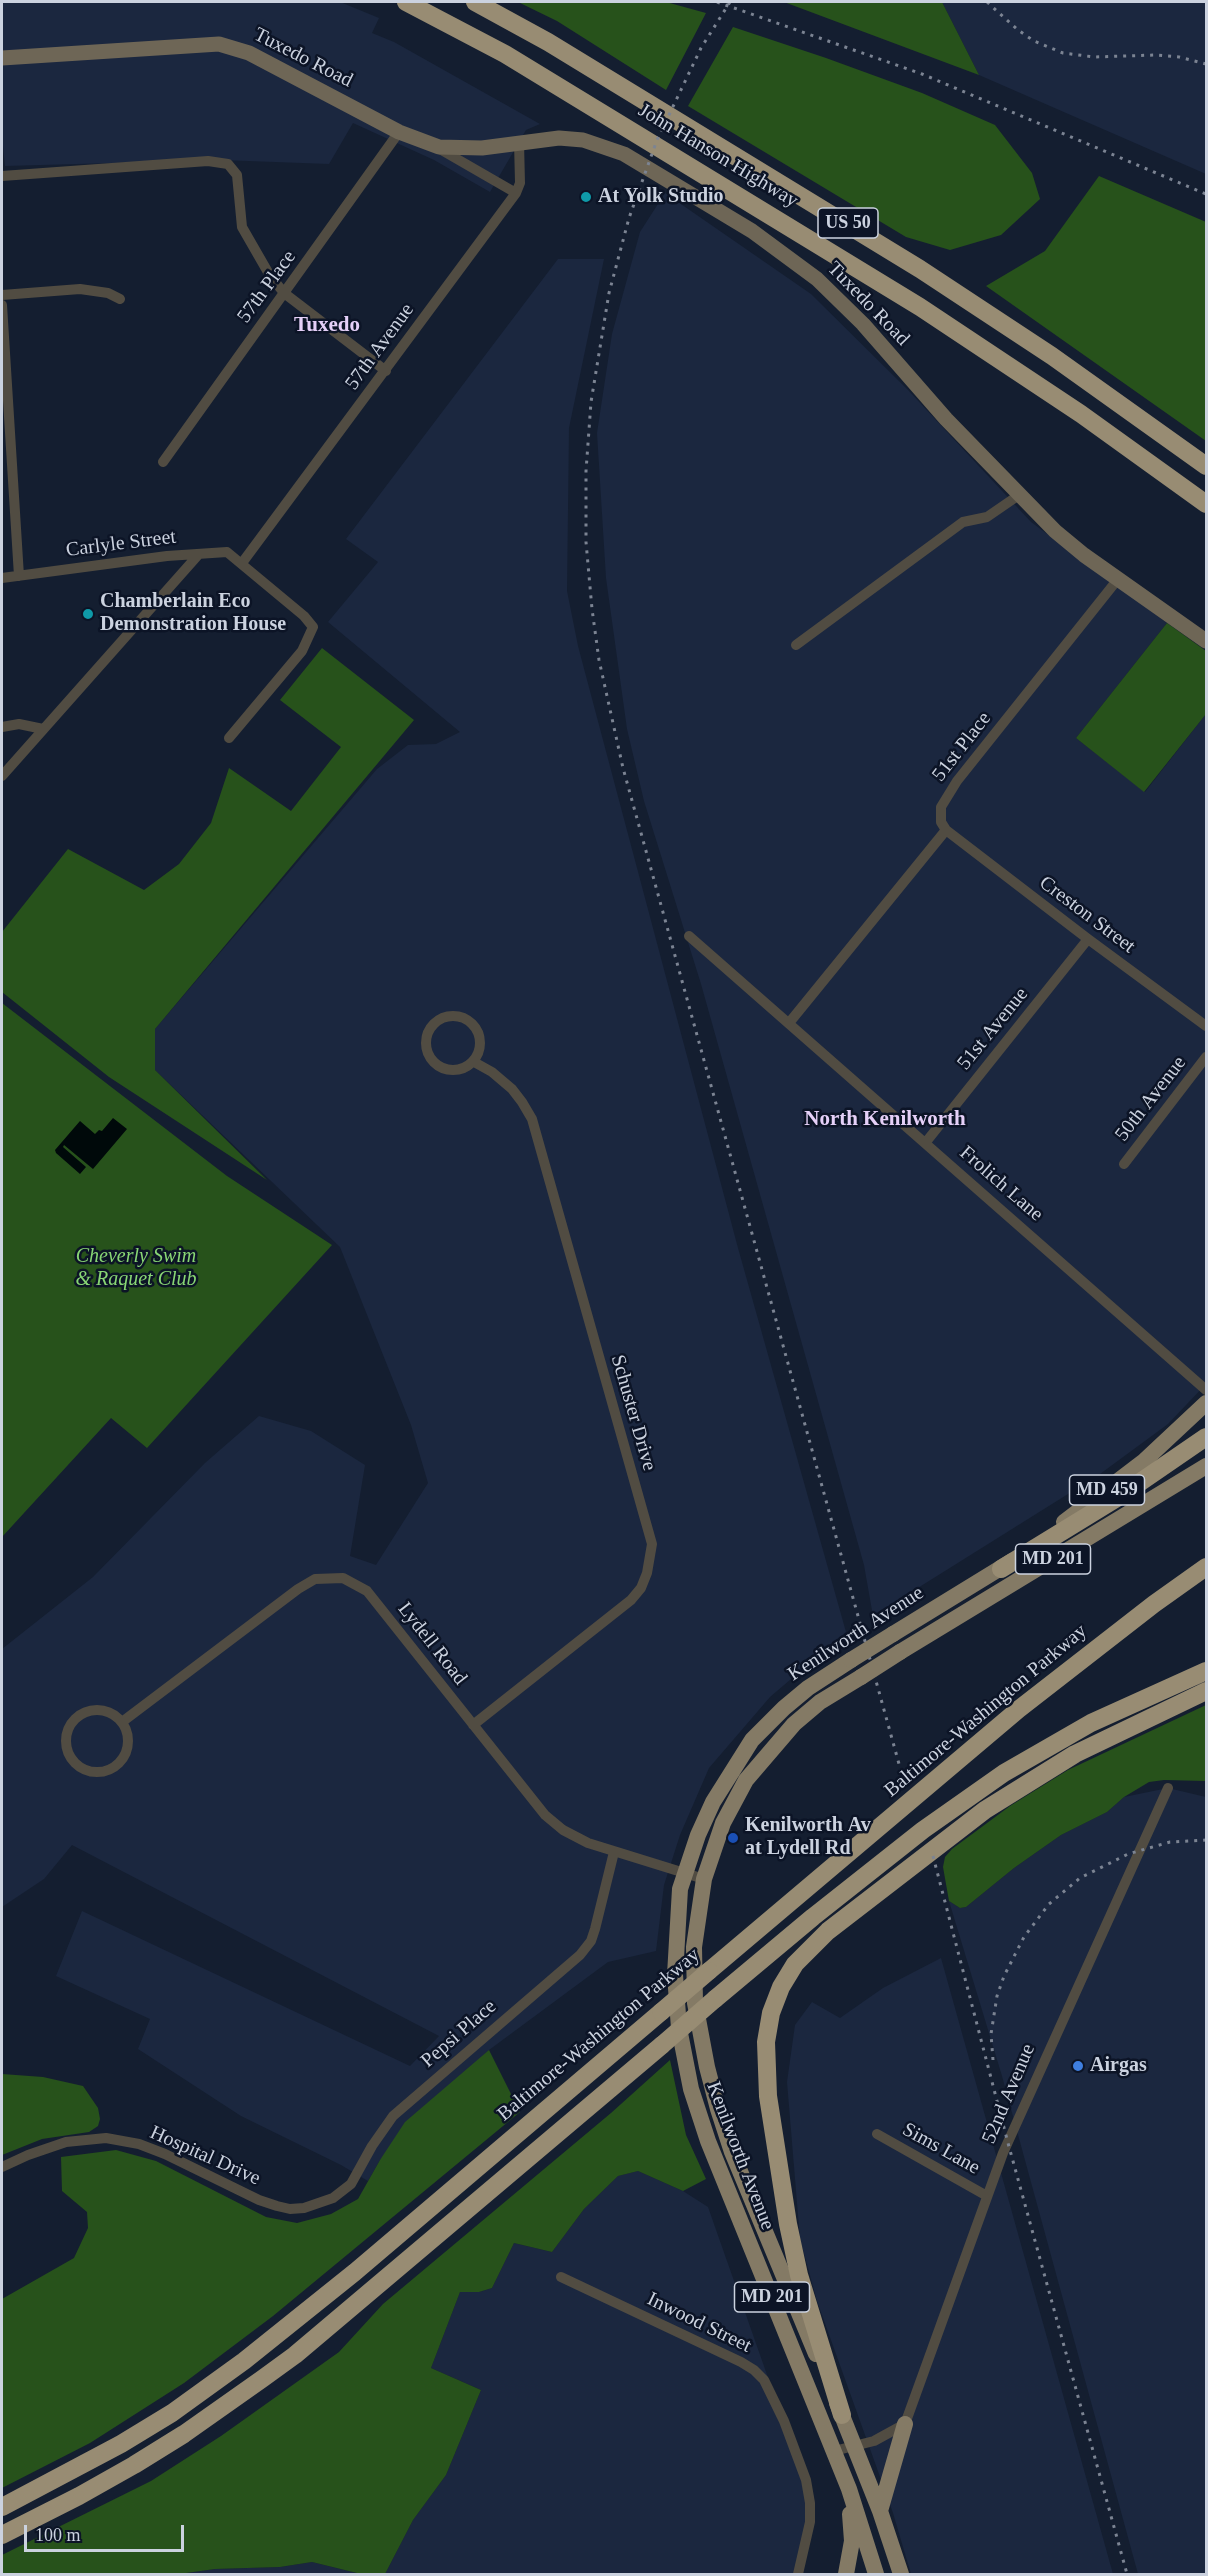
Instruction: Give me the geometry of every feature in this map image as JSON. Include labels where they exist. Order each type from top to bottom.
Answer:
[{"type":"highway","name":"John Hanson Highway","points":[[406,2],[506,54],[912,302],[1018,371],[1206,504]]},
{"type":"highway","name":"John Hanson Highway","points":[[476,2],[540,38],[920,269],[1084,378],[1206,466]]},
{"type":"highway","name":"MD 201","points":[[1001,1569],[1138,1485],[1206,1437]]},
{"type":"highway","points":[[1154,1604],[1206,1557]]},
{"type":"highway","name":"Baltimore-Washington Parkway","points":[[2,2507],[120,2444],[172,2413],[244,2361],[355,2272],[1019,1709],[1154,1604],[1206,1567]]},
{"type":"highway","points":[[2,2535],[134,2465],[184,2434],[295,2355],[813,1917],[955,1806],[1036,1753],[1123,1708],[1206,1660]]},
{"type":"highway","points":[[1123,1708],[1206,1671]]},
{"type":"highway","points":[[842,2415],[799,2275],[788,2224],[770,2108],[766,2042],[771,2013],[781,1987],[795,1964],[828,1931],[985,1810],[1075,1754],[1206,1691]]},
{"type":"main road","name":"Tuxedo Road","points":[[2,58],[211,44],[234,47],[287,72],[399,132],[430,144],[469,149],[559,138],[583,140],[624,154],[775,246],[817,279],[850,311],[946,419],[1065,540],[1206,641]]},
{"type":"main road","name":"Kenilworth Avenue","points":[[876,2574],[849,2489],[708,2141],[691,2089],[679,2028],[675,1975],[678,1913],[684,1872],[713,1802],[752,1740],[784,1708],[808,1688],[851,1660],[1001,1569],[1144,1461],[1206,1403]]},
{"type":"main road","name":"Kenilworth Avenue","points":[[901,2574],[855,2446],[732,2152],[707,2067],[695,2003],[693,1973],[694,1947],[704,1879],[723,1823],[753,1771],[794,1724],[820,1702],[1206,1466]]},
{"type":"main road","points":[[880,2511],[905,2424]]},
{"type":"main road","points":[[846,2574],[852,2541],[849,2489]]},
{"type":"street","name":"57th Place","points":[[163,462],[399,132]]},
{"type":"street","name":"57th Avenue","points":[[242,563],[516,193],[520,183],[519,142]]},
{"type":"street","name":"Tuxedo Road","points":[[430,144],[516,193]]},
{"type":"street","points":[[2,176],[208,161],[228,164],[237,175],[238,202],[246,237],[262,265],[284,294],[386,370]]},
{"type":"street","points":[[2,295],[80,289],[108,293],[120,299]]},
{"type":"street","points":[[2,305],[19,576]]},
{"type":"street","points":[[796,645],[963,522],[987,517],[1019,495]]},
{"type":"street","name":"Carlyle Street","points":[[2,578],[226,552],[242,563],[304,616],[313,627],[306,644],[289,667],[228,738]]},
{"type":"street","points":[[2,776],[199,554]]},
{"type":"street","name":"51st Place","points":[[946,830],[939,815],[947,795],[1118,579]]},
{"type":"street","points":[[2,727],[19,724],[43,729]]},
{"type":"street","points":[[789,1023],[946,830]]},
{"type":"street","name":"Creston Street","points":[[946,830],[1206,1026]]},
{"type":"street","name":"Frolich Lane","points":[[689,936],[1206,1390]]},
{"type":"street","name":"51st Avenue","points":[[926,1142],[1088,939]]},
{"type":"street","points":[[454,1016],[466,1019],[474,1025],[480,1037],[480,1046],[474,1062],[454,1071],[444,1070],[431,1061],[425,1047],[426,1038],[434,1023],[441,1018],[454,1016]]},
{"type":"street","name":"50th Avenue","points":[[1124,1164],[1206,1057]]},
{"type":"street","name":"Schuster Drive","points":[[473,1725],[631,1600],[641,1588],[652,1550],[532,1119],[512,1089],[492,1072],[474,1062]]},
{"type":"street","name":"Lydell Road","points":[[122,1722],[298,1589],[315,1579],[330,1577],[349,1580],[367,1591],[544,1815],[563,1830],[588,1843],[704,1879]]},
{"type":"street","points":[[88,1711],[106,1711],[122,1722],[128,1739],[124,1757],[118,1765],[101,1772],[91,1772],[75,1764],[66,1747],[68,1729],[80,1715],[88,1711]]},
{"type":"street","name":"52nd Avenue","points":[[905,2424],[987,2196],[1025,2100],[1168,1788]]},
{"type":"street","name":"Pepsi Place","points":[[290,2209],[322,2203],[342,2192],[351,2184],[372,2146],[393,2116],[579,1955],[593,1935],[614,1852]]},
{"type":"street","name":"Sims Lane","points":[[877,2134],[987,2196]]},
{"type":"street","name":"Hospital Drive","points":[[2,2167],[66,2142],[84,2139],[113,2139],[165,2154],[258,2200],[290,2209]]},
{"type":"street","name":"Inwood Street","points":[[561,2277],[741,2362],[764,2380],[774,2397],[798,2455],[808,2492],[810,2522],[798,2574]]},
{"type":"street","points":[[834,2451],[874,2441],[905,2424]]},
{"type":"shaded area","points":[[2,2],[340,2],[379,18],[372,33],[394,42],[540,124],[526,130],[490,192],[434,160],[353,123],[329,164],[221,160],[5,166],[2,137]]},
{"type":"shaded area","points":[[942,2],[1206,2],[1206,174],[979,75]]},
{"type":"shaded area","points":[[665,193],[811,294],[908,390],[1031,522],[1167,623],[1076,738],[1145,792],[1206,714],[1206,1384],[1168,1424],[1100,1474],[873,1616],[864,1565],[701,984],[644,801],[627,729],[606,578],[597,433],[612,334],[640,232]]},
{"type":"shaded area","points":[[558,259],[604,259],[569,428],[567,591],[578,646],[738,1248],[846,1632],[770,1697],[709,1768],[680,1835],[664,1885],[656,1951],[608,1962],[489,2050],[380,2160],[368,2181],[341,2165],[241,2116],[138,2049],[150,2019],[56,1976],[82,1911],[410,2066],[439,2036],[72,1845],[44,1879],[2,1907],[2,1649],[93,1577],[205,1463],[259,1416],[311,1431],[365,1465],[350,1556],[376,1565],[428,1483],[411,1425],[340,1247],[155,1070],[155,1029],[377,769],[408,745],[436,744],[460,732],[328,622],[378,562],[346,539]]},
{"type":"shaded area","points":[[113,1118],[127,1129],[93,1169],[64,1145],[63,1147],[86,1167],[80,1174],[56,1153],[55,1150],[80,1121],[95,1134],[99,1130],[102,1131]]},
{"type":"shaded area","points":[[1168,1788],[1206,1797],[1206,2574],[1138,2574],[1002,2076],[949,1901],[960,1908],[966,1907],[1014,1868],[1061,1835],[1107,1812],[1124,1797]]},
{"type":"shaded area","points":[[941,1958],[1113,2574],[911,2574],[893,2513],[817,2301],[800,2239],[787,2082],[795,2025],[812,2002],[840,2018],[883,1988]]},
{"type":"shaded area","points":[[638,2171],[683,2191],[708,2207],[810,2497],[798,2574],[385,2574],[413,2520],[446,2475],[481,2390],[431,2368],[460,2292],[479,2292],[492,2288],[514,2243],[552,2252],[584,2209],[618,2176]]},
{"type":"shaded area","points":[[312,2562],[361,2574],[179,2574],[215,2569],[280,2567]]},
{"type":"green space","points":[[518,2],[666,2],[706,13],[666,90],[557,21]]},
{"type":"green space","points":[[784,2],[942,2],[979,75]]},
{"type":"green space","points":[[733,27],[922,93],[995,125],[1032,173],[1040,199],[1001,235],[950,250],[906,237],[688,106]]},
{"type":"green space","points":[[1099,176],[1206,222],[1206,441],[986,286],[1045,251]]},
{"type":"green space","points":[[1167,623],[1206,651],[1206,714],[1144,792],[1076,738]]},
{"type":"green space","points":[[322,648],[414,720],[155,1029],[155,1070],[267,1180],[109,1077],[2,992],[2,932],[68,849],[144,890],[179,864],[211,823],[229,768],[291,811],[341,747],[280,700]]},
{"type":"green space","name":"Cheverly Swim & Raquet Club","points":[[2,1003],[227,1176],[332,1245],[147,1448],[111,1418],[2,1537]]},
{"type":"green space","points":[[1206,1705],[1206,1781],[1149,1782],[1124,1797],[1107,1812],[1061,1835],[1014,1868],[966,1907],[960,1908],[949,1901],[943,1867],[945,1857],[952,1849],[1010,1806],[1068,1770]]},
{"type":"green space","points":[[489,2050],[520,2112],[273,2316],[184,2383],[90,2443],[2,2488],[2,2299],[74,2258],[88,2228],[87,2212],[62,2191],[61,2157],[116,2150],[156,2161],[266,2217],[297,2223],[331,2214],[358,2199],[405,2122]]},
{"type":"green space","points":[[670,2060],[686,2135],[706,2179],[683,2191],[638,2171],[618,2176],[584,2209],[552,2252],[514,2243],[492,2288],[479,2292],[460,2292],[431,2368],[481,2390],[446,2475],[413,2520],[385,2574],[361,2574],[312,2562],[280,2567],[215,2569],[179,2574],[2,2574],[2,2555],[151,2481],[221,2436],[339,2352],[383,2304],[611,2113]]},
{"type":"green space","points":[[2,2074],[43,2077],[83,2086],[98,2108],[100,2119],[98,2126],[89,2132],[42,2139],[2,2155]]},
{"type":"railway","points":[[717,2],[922,74],[1206,194]]},
{"type":"railway","points":[[730,2],[701,48],[657,140],[629,218],[609,293],[591,402],[586,471],[586,542],[592,609],[599,660],[623,768],[904,1782]]},
{"type":"railway","points":[[987,2],[1034,41],[1063,53],[1094,57],[1155,55],[1179,57],[1206,64]]},
{"type":"railway","points":[[993,2060],[991,2034],[997,1996],[1004,1976],[1024,1937],[1049,1904],[1080,1878],[1128,1854],[1170,1842],[1206,1840]]},
{"type":"railway","points":[[933,1856],[1008,2143],[1127,2574]]},
{"type":"place","name":"At Yolk Studio","points":[[586,197]]},
{"type":"place","name":"Chamberlain Eco Demonstration House","points":[[88,614]]},
{"type":"place","name":"Kenilworth Av at Lydell Rd","points":[[733,1838]]},
{"type":"place","name":"Airgas","points":[[1078,2066]]},
{"type":"district","name":"Tuxedo","points":[[327,326]]},
{"type":"district","name":"North Kenilworth","points":[[885,1120]]}]
